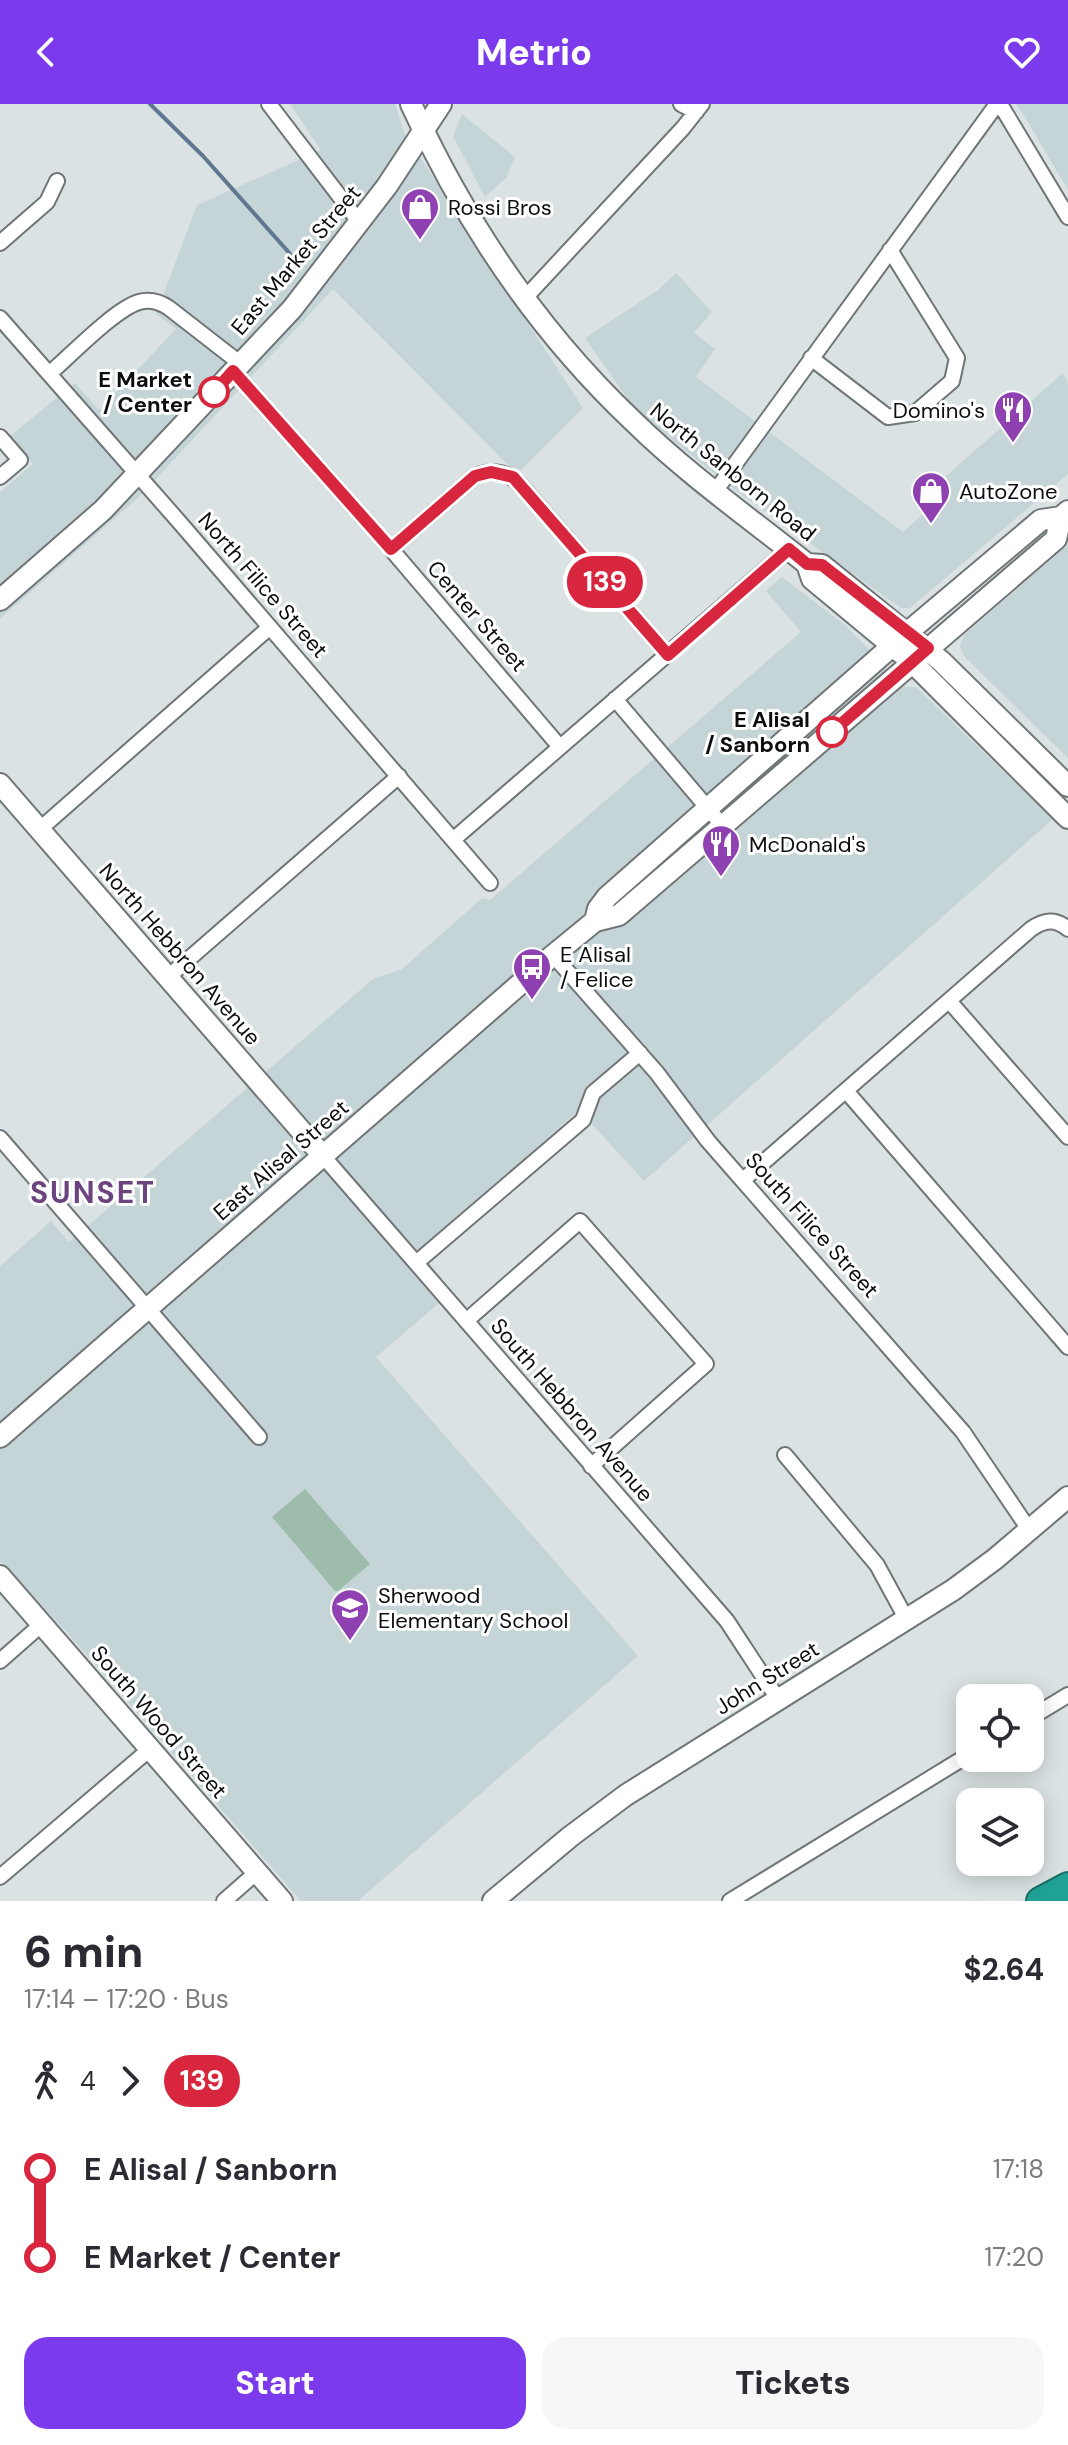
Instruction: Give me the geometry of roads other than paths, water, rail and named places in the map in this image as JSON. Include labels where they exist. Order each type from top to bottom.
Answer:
[{"type":"highway","points":[[1040,1901],[1068,1886]]},
{"type":"main road","name":"North Sanborn Road","points":[[411,104],[477,227],[524,299],[558,341],[631,420],[714,493],[807,564],[812,579],[920,655]]},
{"type":"main road","name":"East Market Street","points":[[0,600],[89,523],[292,309],[360,223],[441,104]]},
{"type":"main road","name":"East Alisal Street","points":[[595,921],[598,909],[607,897],[707,807],[1041,520],[1064,514]]},
{"type":"main road","name":"East Alisal Street","points":[[0,1437],[595,921],[619,915],[1056,539],[1064,514]]},
{"type":"main road","points":[[920,655],[1068,786]]},
{"type":"main road","points":[[920,655],[1068,818]]},
{"type":"main road","name":"North Hebbron Avenue","points":[[0,784],[323,1156]]},
{"type":"main road","name":"John Street","points":[[493,1901],[626,1795],[907,1620],[995,1559],[1068,1497]]},
{"type":"main road","name":"South Wood Street","points":[[0,1576],[282,1901]]},
{"type":"street","points":[[269,104],[360,223]]},
{"type":"street","points":[[524,299],[699,108],[681,104]]},
{"type":"street","points":[[714,493],[998,104],[1068,217]]},
{"type":"street","points":[[0,243],[47,202],[57,181]]},
{"type":"street","points":[[811,358],[888,417],[915,413],[952,381],[957,358],[890,250]]},
{"type":"street","name":"Center Street","points":[[49,374],[126,308],[147,301],[158,302],[174,311],[237,367],[560,747]]},
{"type":"street","name":"North Filice Street","points":[[0,318],[490,883]]},
{"type":"street","points":[[0,437],[20,460],[0,477]]},
{"type":"street","points":[[391,549],[475,476],[491,472],[506,474],[522,487],[668,655]]},
{"type":"street","points":[[454,839],[789,549]]},
{"type":"street","points":[[40,829],[270,627]]},
{"type":"street","points":[[615,699],[722,825]]},
{"type":"street","points":[[168,977],[399,776]]},
{"type":"street","points":[[743,1180],[1031,929],[1048,921],[1061,923],[1068,929]]},
{"type":"street","name":"South Filice Street","points":[[554,956],[640,1053],[708,1141],[963,1432],[1030,1531]]},
{"type":"street","points":[[950,1002],[1068,1137]]},
{"type":"street","points":[[416,1263],[583,1120],[593,1093],[640,1053]]},
{"type":"street","points":[[847,1092],[1068,1347]]},
{"type":"street","points":[[0,1138],[259,1437]]},
{"type":"street","name":"South Hebbron Avenue","points":[[323,1156],[735,1632],[778,1699]]},
{"type":"street","points":[[466,1321],[580,1221],[706,1364],[591,1466]]},
{"type":"street","points":[[785,1455],[877,1565],[907,1620]]},
{"type":"street","points":[[0,1661],[42,1624]]},
{"type":"street","points":[[1044,1710],[1068,1695]]},
{"type":"street","points":[[0,1877],[150,1749]]},
{"type":"street","points":[[730,1901],[956,1763]]},
{"type":"street","points":[[224,1901],[257,1872]]},
{"type":"waterway","points":[[150,104],[203,156],[292,256]]},
{"type":"place","name":"Rossi Bros","points":[[420,241]]},
{"type":"place","name":"E Market / Center","points":[[214,392]]},
{"type":"place","name":"Domino's","points":[[1013,444]]},
{"type":"place","name":"AutoZone","points":[[931,525]]},
{"type":"place","name":"E Alisal / Sanborn","points":[[832,732]]},
{"type":"place","name":"McDonald's","points":[[721,878]]},
{"type":"place","name":"E Alisal / Felice","points":[[532,1001]]},
{"type":"place","name":"Sherwood Elementary School","points":[[350,1642]]},
{"type":"district","name":"SUNSET","points":[[93,1192]]}]
